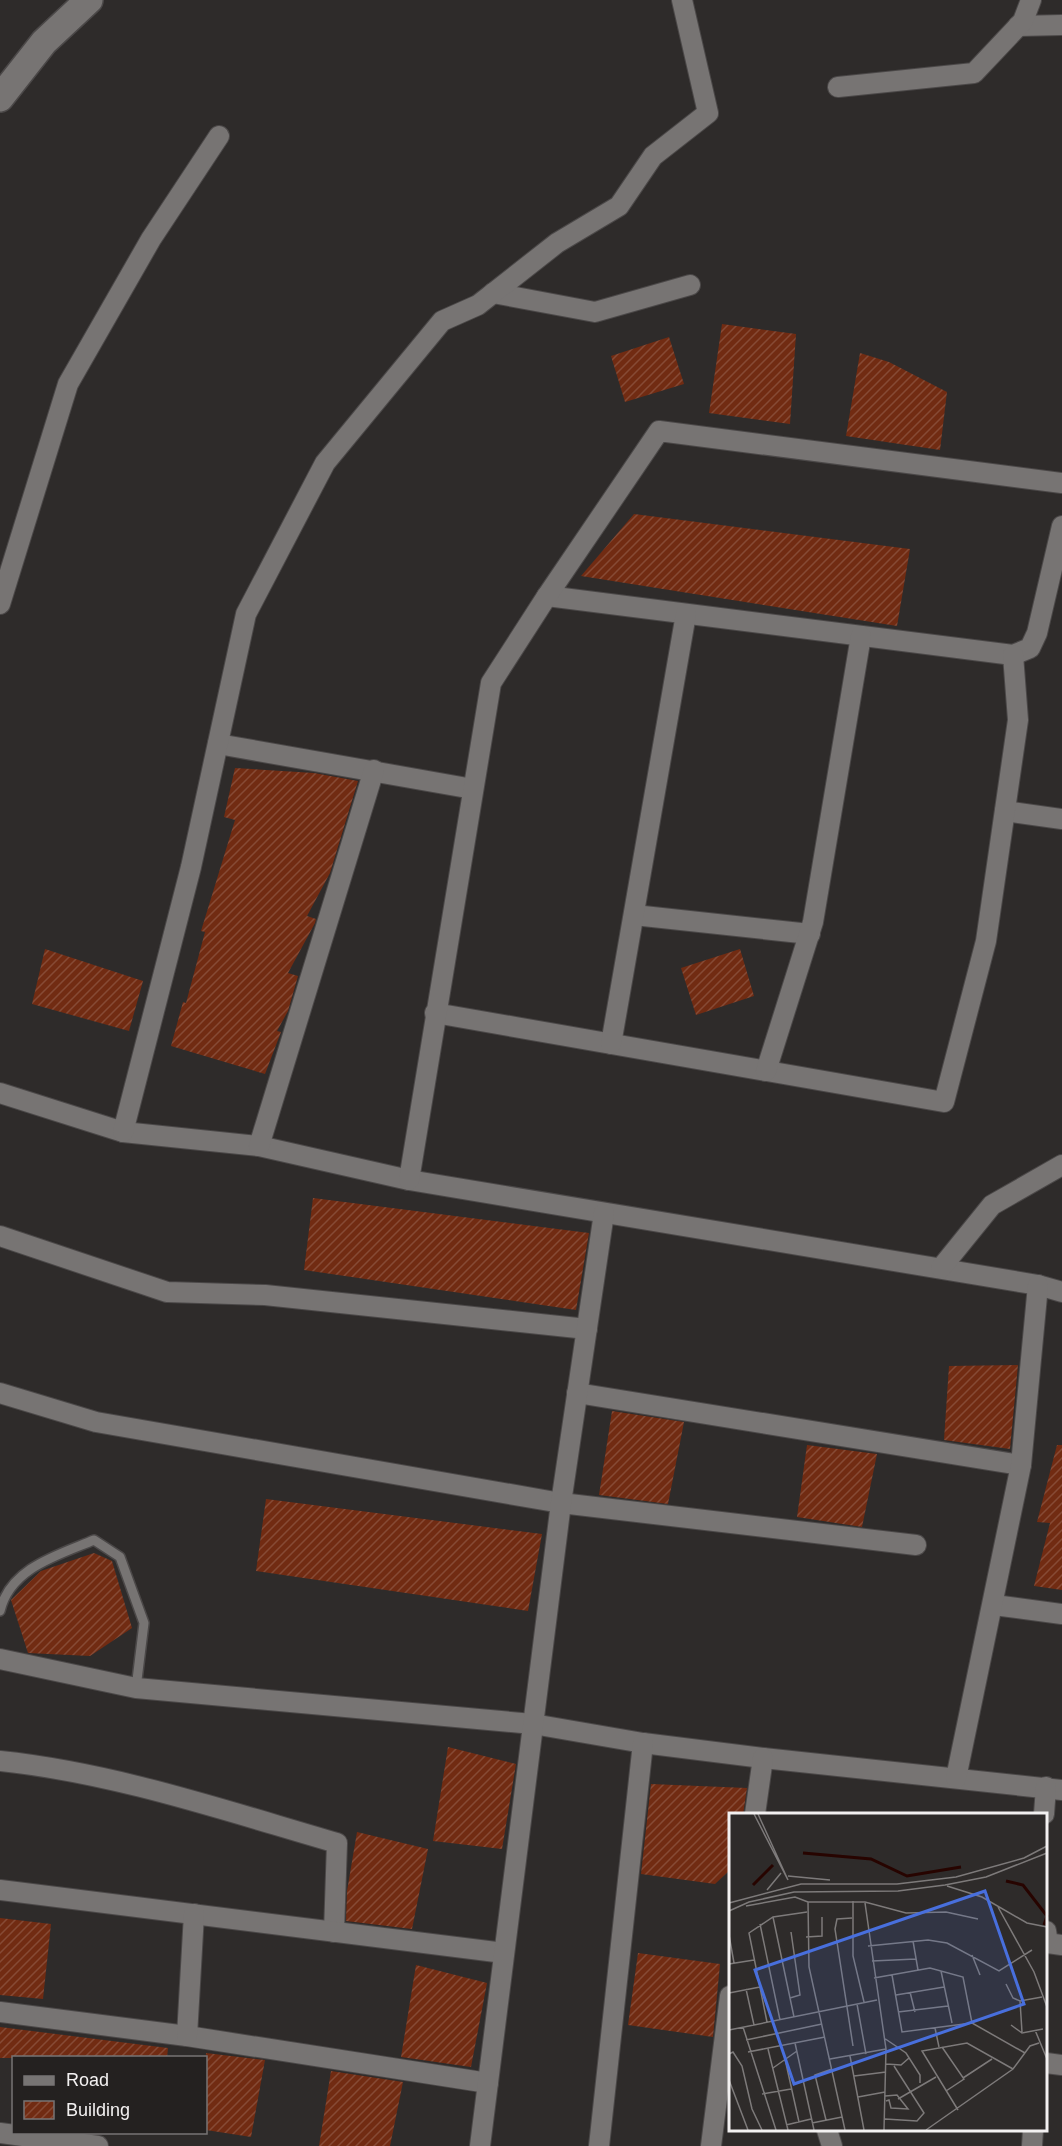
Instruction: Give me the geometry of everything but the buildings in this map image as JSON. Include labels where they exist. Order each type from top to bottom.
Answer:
[{"type":"main road","points":[[0,98],[44,42],[88,0]]},
{"type":"street","points":[[123,1131],[191,867],[246,614],[325,463],[442,321],[478,304],[557,243],[620,206],[652,156],[708,113],[682,0]]},
{"type":"street","points":[[838,87],[974,74],[1018,26],[1031,0]]},
{"type":"street","points":[[1018,26],[1062,25]]},
{"type":"street","points":[[0,604],[68,384],[151,239],[219,136]]},
{"type":"street","points":[[493,293],[595,312],[690,285]]},
{"type":"street","points":[[409,1180],[491,683],[659,431],[1062,483]]},
{"type":"street","points":[[547,596],[1013,655],[1030,648],[1037,633],[1062,526]]},
{"type":"street","points":[[611,1044],[686,614]]},
{"type":"street","points":[[766,1071],[810,934],[861,636]]},
{"type":"street","points":[[435,1013],[944,1102],[986,940],[1018,720],[1013,655]]},
{"type":"street","points":[[218,744],[473,789]]},
{"type":"street","points":[[259,1146],[374,770]]},
{"type":"street","points":[[1005,811],[1062,819]]},
{"type":"street","points":[[634,915],[810,934]]},
{"type":"street","points":[[0,1093],[123,1131],[259,1146],[409,1180],[941,1268],[1038,1285],[1062,1292]]},
{"type":"street","points":[[941,1268],[992,1205],[1062,1165]]},
{"type":"street","points":[[480,2146],[561,1503],[604,1212]]},
{"type":"street","points":[[0,1236],[167,1292],[266,1295],[586,1329]]},
{"type":"street","points":[[956,1778],[994,1605],[1021,1465],[1038,1285]]},
{"type":"street","points":[[0,1393],[96,1422],[561,1503],[916,1545]]},
{"type":"street","points":[[577,1393],[1021,1465]]},
{"type":"street","points":[[994,1605],[1062,1614]]},
{"type":"street","points":[[0,1659],[136,1688],[532,1724],[643,1743],[763,1758],[1054,1788],[1045,1813]]},
{"type":"street","points":[[599,2146],[643,1743]]},
{"type":"street","points":[[755,1813],[763,1758]]},
{"type":"street","points":[[0,1761],[54,1767],[159,1791],[337,1843],[334,1932]]},
{"type":"street","points":[[0,1890],[504,1953]]},
{"type":"street","points":[[187,2036],[194,1914]]},
{"type":"street","points":[[1047,1937],[1048,1943],[1062,1945]]},
{"type":"street","points":[[0,2012],[187,2036],[488,2083]]},
{"type":"street","points":[[711,2146],[729,2022]]},
{"type":"street","points":[[1047,2063],[1062,2065]]},
{"type":"street","points":[[827,2131],[832,2146]]},
{"type":"street","points":[[1032,2146],[1033,2131]]},
{"type":"street","points":[[0,2133],[98,2146]]},
{"type":"lane","points":[[0,1611],[4,1596],[34,1565],[94,1540],[120,1557],[144,1623],[136,1688]]}]
